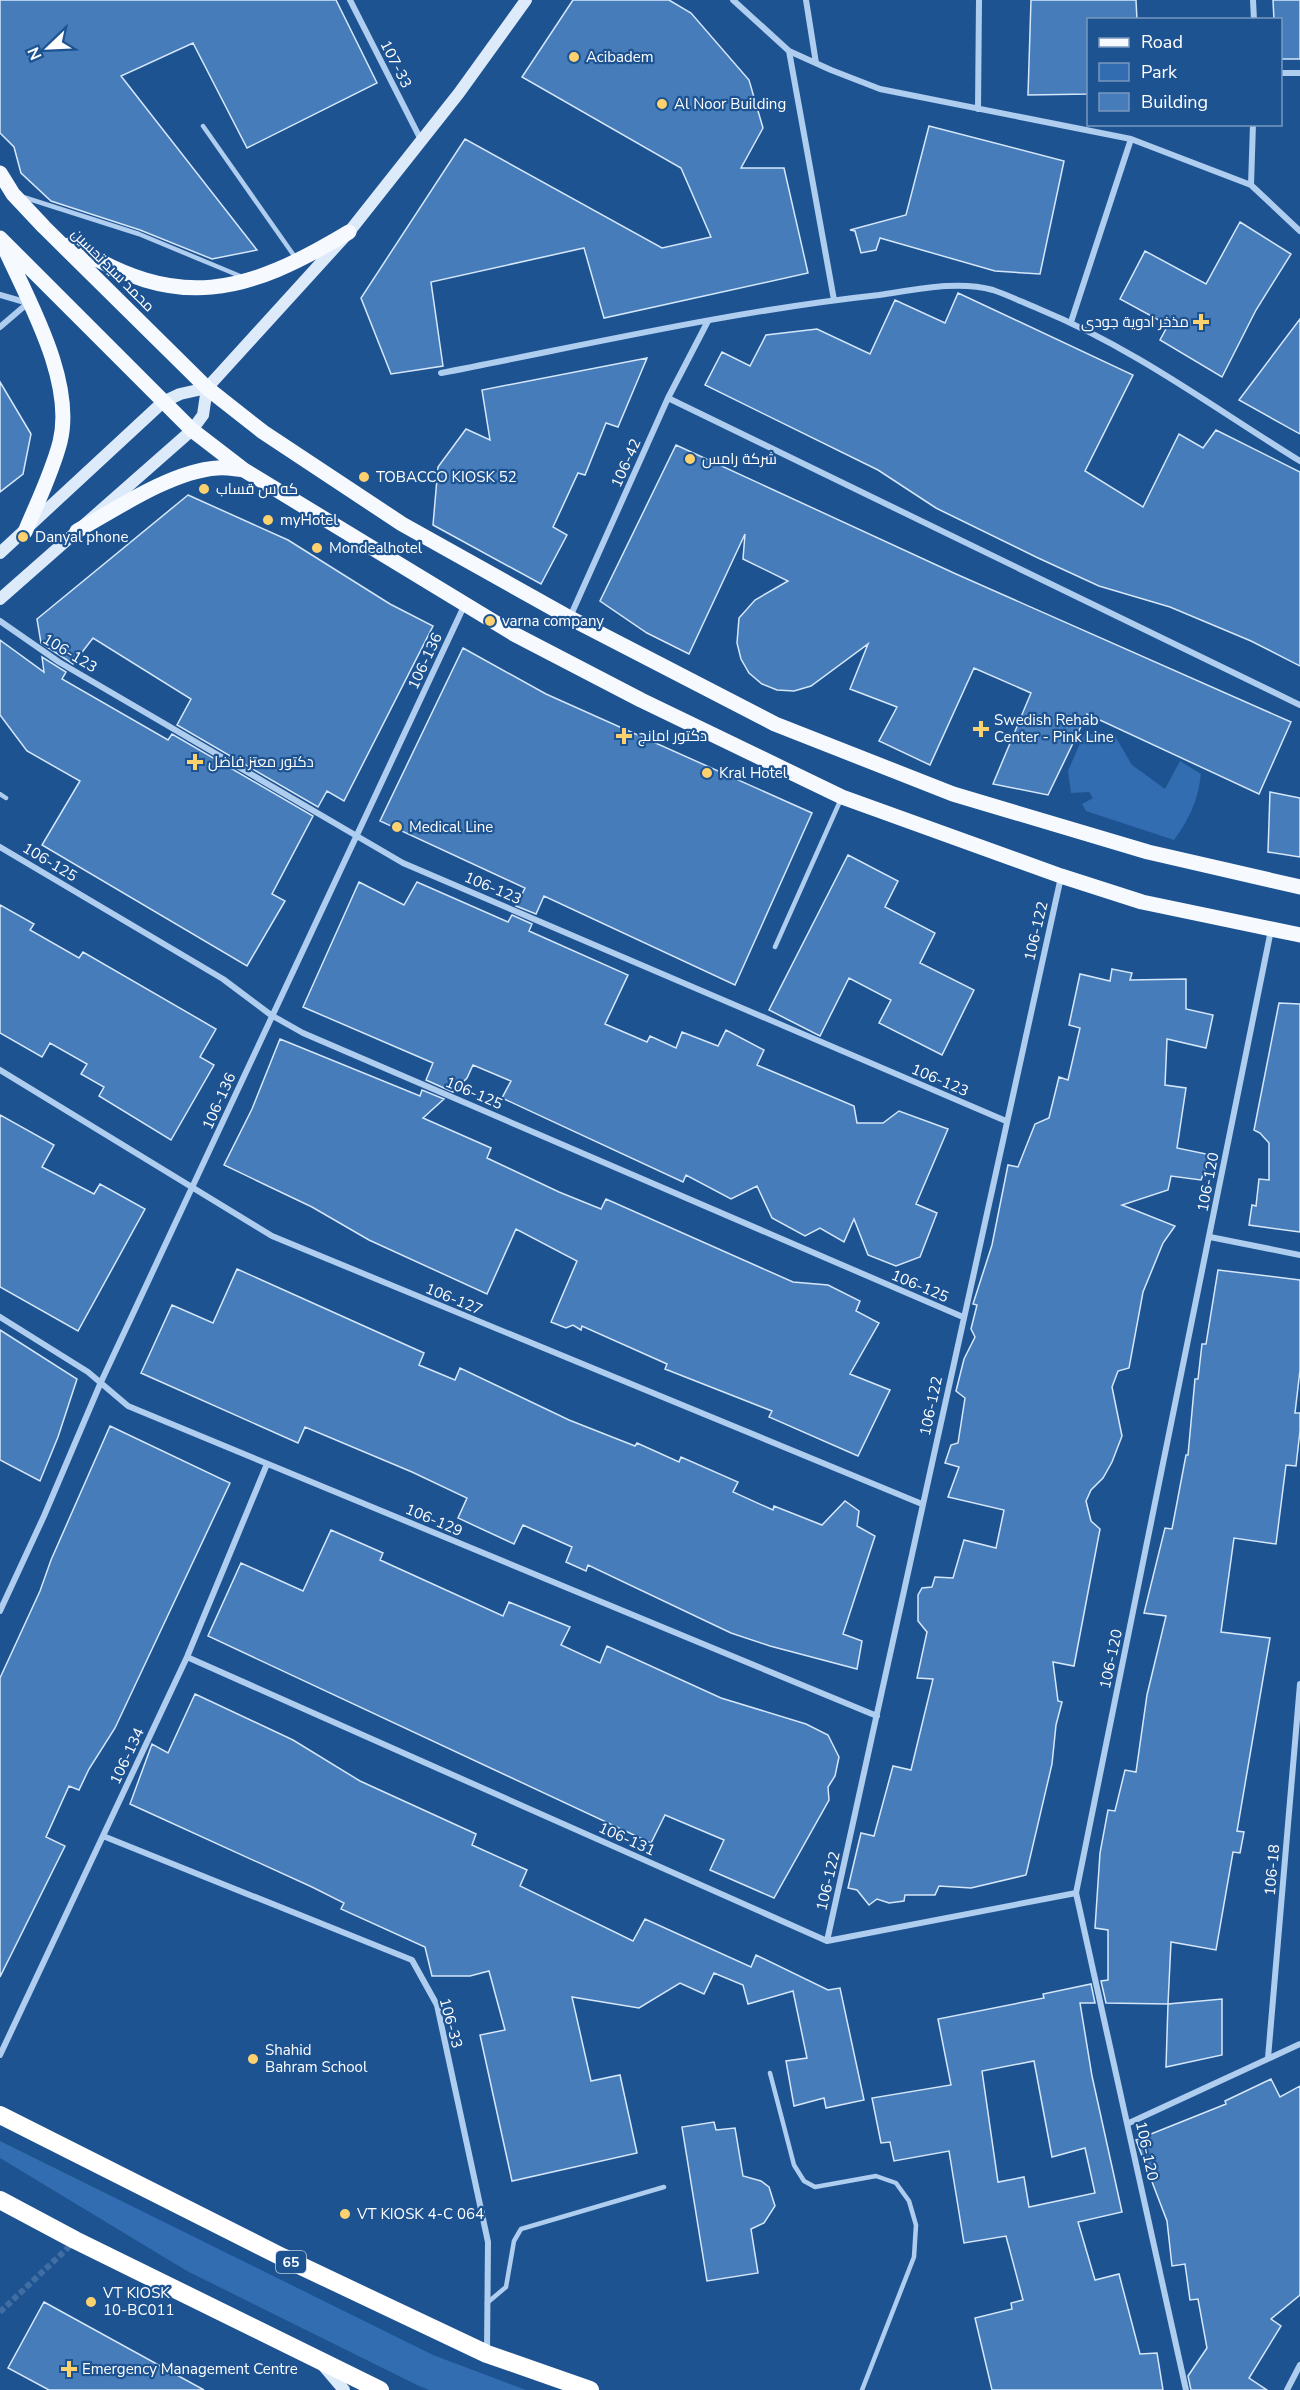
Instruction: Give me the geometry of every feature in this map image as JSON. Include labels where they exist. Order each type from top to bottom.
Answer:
[{"type":"highway","name":"65","points":[[0,2115],[282,2257],[487,2354],[590,2390]]},
{"type":"highway","points":[[0,2200],[321,2363],[380,2390]]},
{"type":"main road","points":[[0,598],[192,430],[203,415],[207,388],[349,232],[420,138],[459,93],[526,0]]},
{"type":"main road","name":"محمد سید تحسین","points":[[0,173],[13,194],[44,227],[207,388],[263,432],[402,524],[570,618],[775,724],[953,794],[1148,852],[1300,887]]},
{"type":"main road","points":[[44,227],[92,257],[139,280],[178,287],[213,287],[251,281],[298,262],[349,232]]},
{"type":"main road","points":[[1,239],[57,376],[63,410],[61,440],[25,532]]},
{"type":"main road","points":[[1,239],[192,430],[244,470],[514,634],[640,700],[842,797],[1061,876],[1142,902],[1300,935]]},
{"type":"main road","points":[[0,553],[163,402],[180,394],[207,388]]},
{"type":"main road","points":[[77,531],[162,486],[196,471],[218,468],[244,470]]},
{"type":"main road","points":[[321,2363],[344,2390]]},
{"type":"street","name":"107-33","points":[[350,0],[420,138]]},
{"type":"street","points":[[733,0],[789,51],[816,63],[880,89],[1131,139],[1251,186],[1300,231]]},
{"type":"street","points":[[806,0],[816,63]]},
{"type":"street","points":[[978,108],[979,0]]},
{"type":"street","points":[[1253,0],[1254,18]]},
{"type":"street","points":[[789,51],[834,300]]},
{"type":"street","points":[[1282,73],[1300,73]]},
{"type":"street","points":[[1251,186],[1254,126]]},
{"type":"street","points":[[1071,322],[1131,139]]},
{"type":"street","points":[[441,373],[708,321],[834,300],[944,287],[974,287],[993,290],[1071,322],[1154,366],[1300,461]]},
{"type":"street","points":[[0,295],[29,303]]},
{"type":"street","points":[[0,327],[29,303]]},
{"type":"street","name":"106-42","points":[[570,618],[668,398],[708,321]]},
{"type":"street","points":[[668,398],[1300,705]]},
{"type":"street","name":"106-136","points":[[0,1611],[44,1516],[100,1382],[465,604]]},
{"type":"street","name":"106-123","points":[[0,621],[59,662],[311,807],[403,863],[1006,1121]]},
{"type":"street","name":"106-125","points":[[0,847],[224,979],[271,1015],[303,1033],[963,1317]]},
{"type":"street","name":"106-122","points":[[827,1941],[1061,876]]},
{"type":"street","name":"106-120","points":[[1186,2390],[1129,2123],[1076,1893],[1271,930]]},
{"type":"street","name":"106-127","points":[[0,1070],[251,1224],[294,1246],[922,1504]]},
{"type":"street","points":[[1210,1237],[1300,1255]]},
{"type":"street","name":"106-129","points":[[0,1317],[75,1363],[128,1406],[877,1716]]},
{"type":"street","name":"106-134","points":[[0,2055],[187,1658],[267,1464]]},
{"type":"street","name":"106-131","points":[[187,1658],[827,1941]]},
{"type":"street","name":"106-18","points":[[1268,2058],[1300,1684]]},
{"type":"street","name":"106-33","points":[[104,1836],[412,1960],[437,2005],[488,2242],[487,2354]]},
{"type":"street","points":[[827,1941],[1076,1893]]},
{"type":"street","points":[[1129,2123],[1300,2044]]},
{"type":"street","points":[[1287,2390],[1300,2365]]},
{"type":"lane","points":[[203,126],[298,262]]},
{"type":"lane","points":[[13,194],[139,234],[251,281]]},
{"type":"lane","points":[[0,794],[6,798]]},
{"type":"lane","points":[[775,947],[842,797]]},
{"type":"lane","points":[[770,2073],[794,2165],[804,2181],[815,2187],[876,2176],[896,2183],[909,2201],[916,2224],[914,2257],[862,2390]]},
{"type":"lane","points":[[488,2304],[506,2287],[513,2241],[521,2229],[664,2187]]},
{"type":"green space","points":[[1084,734],[1115,736],[1132,765],[1165,789],[1180,761],[1201,774],[1198,793],[1192,809],[1174,840],[1086,811],[1082,804],[1093,798],[1089,792],[1071,793],[1068,771]]},
{"type":"green space","points":[[0,2141],[433,2355],[526,2390],[429,2390],[419,2386],[187,2271],[0,2158]]},
{"type":"building","points":[[0,0],[336,0],[377,83],[247,148],[193,43],[121,76],[257,250],[212,259],[140,230],[51,201],[21,173],[14,147],[0,133]]},
{"type":"building","points":[[573,0],[669,0],[691,13],[749,80],[763,128],[741,168],[784,168],[808,273],[604,318],[584,248],[431,282],[443,366],[391,374],[361,298],[465,139],[662,248],[711,237],[681,168],[522,77]]},
{"type":"building","points":[[1031,0],[1136,0],[1137,18],[1087,18],[1087,94],[1028,95]]},
{"type":"building","points":[[1273,0],[1300,0],[1300,59],[1282,59],[1282,18],[1274,18]]},
{"type":"building","points":[[929,126],[1064,161],[1040,274],[995,271],[880,238],[876,250],[861,253],[855,231],[850,230],[906,215]]},
{"type":"building","points":[[1240,222],[1291,254],[1256,310],[1222,377],[1160,340],[1168,325],[1120,299],[1145,251],[1206,284]]},
{"type":"building","points":[[958,293],[1133,375],[1085,471],[1143,507],[1179,434],[1203,448],[1216,430],[1300,472],[1300,666],[1251,641],[1170,607],[1099,586],[1036,557],[936,508],[878,470],[705,385],[722,352],[750,366],[766,335],[817,329],[870,354],[895,300],[945,323]]},
{"type":"building","points":[[1300,319],[1300,434],[1239,400]]},
{"type":"building","points":[[647,358],[618,427],[606,423],[585,475],[578,473],[553,527],[567,535],[541,584],[433,525],[438,467],[466,429],[490,440],[482,390]]},
{"type":"building","points":[[0,382],[31,434],[23,474],[0,492]]},
{"type":"building","points":[[676,445],[956,574],[1291,722],[1259,794],[1087,714],[1048,795],[993,784],[1031,693],[974,668],[930,765],[879,741],[897,707],[850,689],[868,644],[811,686],[794,691],[777,690],[762,684],[749,673],[741,659],[737,643],[739,618],[755,600],[788,581],[743,559],[745,534],[689,654],[647,633],[600,601]]},
{"type":"building","points":[[188,495],[288,540],[390,604],[433,626],[344,801],[327,791],[318,807],[177,725],[191,699],[93,638],[73,664],[41,643],[37,619]]},
{"type":"building","points":[[0,640],[44,672],[42,657],[66,672],[62,679],[168,740],[172,734],[313,816],[272,894],[285,901],[247,966],[42,845],[80,781],[27,751],[0,715]]},
{"type":"building","points":[[463,648],[546,694],[812,813],[735,985],[544,896],[536,914],[516,906],[525,888],[380,821]]},
{"type":"building","points":[[1270,792],[1300,798],[1300,857],[1268,852]]},
{"type":"building","points":[[848,855],[898,881],[885,907],[935,933],[920,963],[974,990],[942,1055],[879,1023],[891,1000],[849,978],[820,1036],[769,1010]]},
{"type":"building","points":[[359,882],[404,905],[417,882],[508,922],[512,915],[532,924],[529,931],[628,975],[605,1024],[647,1042],[650,1036],[676,1048],[682,1032],[718,1046],[726,1030],[764,1050],[757,1065],[854,1106],[857,1123],[883,1123],[899,1111],[948,1129],[916,1204],[937,1213],[920,1257],[896,1266],[868,1255],[854,1219],[844,1242],[820,1228],[805,1236],[772,1218],[757,1186],[731,1199],[686,1175],[683,1182],[502,1098],[511,1081],[473,1065],[467,1078],[453,1092],[426,1080],[433,1063],[303,1007]]},
{"type":"building","points":[[0,905],[34,924],[30,930],[79,958],[83,952],[216,1029],[200,1057],[214,1065],[171,1140],[99,1096],[104,1087],[81,1074],[87,1064],[50,1043],[42,1057],[0,1033]]},
{"type":"building","points":[[1112,969],[1132,973],[1130,980],[1186,979],[1186,1009],[1213,1015],[1206,1048],[1167,1039],[1165,1085],[1186,1088],[1177,1148],[1211,1155],[1201,1180],[1171,1176],[1168,1190],[1122,1205],[1175,1226],[1163,1243],[1143,1292],[1129,1368],[1118,1371],[1112,1387],[1122,1436],[1112,1462],[1103,1478],[1091,1490],[1086,1501],[1091,1521],[1100,1529],[1074,1666],[1053,1662],[1058,1701],[1062,1702],[1056,1725],[1052,1764],[1026,1875],[971,1888],[939,1886],[935,1895],[905,1895],[904,1901],[889,1903],[877,1899],[869,1905],[857,1890],[848,1888],[861,1833],[874,1836],[893,1766],[911,1770],[933,1679],[917,1678],[927,1632],[918,1621],[918,1595],[922,1588],[932,1587],[935,1577],[953,1578],[964,1540],[996,1548],[1004,1510],[948,1497],[959,1467],[945,1463],[951,1445],[958,1443],[965,1398],[956,1391],[964,1359],[975,1337],[971,1329],[977,1305],[973,1304],[992,1245],[1008,1165],[1018,1167],[1035,1124],[1049,1118],[1059,1077],[1068,1080],[1080,1028],[1069,1025],[1080,974],[1110,981]]},
{"type":"building","points":[[1279,1003],[1300,1004],[1300,1232],[1249,1225],[1252,1205],[1256,1206],[1259,1179],[1269,1180],[1269,1143],[1254,1130]]},
{"type":"building","points":[[280,1039],[420,1096],[422,1090],[444,1099],[423,1118],[491,1148],[487,1158],[559,1192],[601,1209],[606,1199],[793,1282],[828,1285],[860,1301],[856,1311],[879,1323],[850,1374],[890,1390],[858,1456],[769,1417],[772,1411],[665,1369],[667,1364],[582,1326],[581,1330],[573,1325],[566,1328],[551,1322],[577,1261],[516,1229],[487,1294],[369,1240],[312,1207],[224,1165],[252,1109]]},
{"type":"building","points":[[0,1115],[54,1145],[42,1167],[94,1194],[100,1184],[145,1209],[78,1331],[0,1287]]},
{"type":"building","points":[[237,1269],[424,1353],[419,1365],[455,1380],[460,1368],[569,1420],[635,1446],[637,1443],[679,1462],[681,1457],[738,1482],[733,1492],[773,1510],[774,1506],[822,1525],[845,1501],[859,1511],[857,1526],[875,1536],[843,1634],[862,1641],[857,1669],[731,1633],[588,1565],[586,1571],[566,1562],[572,1547],[523,1525],[514,1544],[458,1518],[467,1498],[412,1472],[305,1427],[298,1443],[141,1373],[172,1305],[213,1323]]},
{"type":"building","points":[[1218,1270],[1300,1280],[1300,1370],[1295,1413],[1300,1413],[1300,1431],[1296,1466],[1286,1465],[1276,1544],[1234,1538],[1221,1632],[1270,1638],[1237,1831],[1244,1832],[1240,1853],[1233,1852],[1216,1950],[1171,1942],[1168,2004],[1106,2003],[1101,1981],[1108,1980],[1108,1930],[1095,1928],[1100,1853],[1108,1810],[1115,1811],[1125,1770],[1136,1772],[1147,1695],[1166,1616],[1144,1613],[1165,1528],[1172,1529],[1186,1455],[1188,1455],[1195,1379],[1198,1379],[1202,1344],[1206,1344]]},
{"type":"building","points":[[0,1330],[77,1379],[58,1437],[40,1481],[0,1460]]},
{"type":"building","points":[[110,1426],[230,1483],[115,1728],[89,1769],[79,1790],[69,1786],[46,1837],[65,1846],[0,1977],[0,1678],[40,1591],[51,1560]]},
{"type":"building","points":[[331,1530],[383,1553],[380,1560],[503,1616],[509,1602],[570,1627],[561,1645],[600,1663],[607,1646],[721,1698],[806,1724],[828,1735],[839,1757],[835,1776],[828,1787],[829,1800],[774,1898],[710,1870],[724,1840],[665,1815],[651,1843],[208,1636],[241,1563],[303,1591]]},
{"type":"building","points":[[195,1694],[293,1740],[360,1781],[476,1834],[472,1845],[527,1870],[520,1886],[633,1941],[645,1919],[751,1967],[756,1955],[828,1990],[840,1988],[864,2100],[826,2108],[824,2098],[794,2106],[786,2061],[807,2058],[793,1991],[748,2004],[743,1985],[714,1973],[704,1994],[680,1983],[639,2008],[572,1997],[591,2081],[620,2075],[637,2153],[512,2181],[480,2035],[505,2030],[489,1971],[470,1976],[432,1976],[425,1947],[341,1909],[344,1903],[312,1887],[130,1804],[152,1744],[168,1753]]},
{"type":"building","points":[[1091,1984],[1095,2003],[1080,2003],[1092,2076],[1122,2212],[1078,2222],[1095,2280],[1119,2274],[1140,2354],[1157,2353],[1163,2390],[992,2390],[975,2318],[1012,2309],[1011,2303],[1023,2300],[1006,2236],[964,2243],[949,2151],[894,2161],[890,2142],[881,2143],[872,2098],[951,2085],[938,2019],[1044,1998],[1043,1994]],"holes":[[[1034,2061],[1052,2157],[1085,2148],[1095,2193],[1029,2207],[1024,2177],[998,2182],[982,2071]]]},
{"type":"building","points":[[1222,1999],[1222,2055],[1166,2067],[1168,2004]]},
{"type":"building","points":[[1271,2079],[1280,2097],[1300,2086],[1300,2295],[1271,2319],[1281,2326],[1249,2378],[1267,2390],[1191,2390],[1188,2376],[1207,2348],[1198,2299],[1190,2300],[1185,2264],[1172,2266],[1167,2221],[1136,2140],[1226,2104],[1225,2101]]},
{"type":"building","points":[[714,2122],[716,2130],[735,2128],[743,2176],[761,2181],[769,2187],[775,2206],[764,2223],[751,2229],[758,2273],[707,2281],[682,2127]]},
{"type":"building","name":"Emergency Management Centre","points":[[44,2302],[204,2390],[49,2390],[8,2368]]},
{"type":"tunnel","points":[[0,2312],[73,2243]]},
{"type":"place","name":"Acibadem","points":[[574,57]]},
{"type":"place","name":"Al Noor Building","points":[[662,104]]},
{"type":"place","name":"مذخر ادوية جودى","points":[[1201,322]]},
{"type":"place","name":"شركة رامس","points":[[690,459]]},
{"type":"place","name":"TOBACCO KIOSK 52","points":[[364,477]]},
{"type":"place","name":"كه س قساب","points":[[204,489]]},
{"type":"place","name":"myHotel","points":[[268,520]]},
{"type":"place","name":"Danyal phone","points":[[23,537]]},
{"type":"place","name":"Mondealhotel","points":[[317,548]]},
{"type":"place","name":"varna company","points":[[490,621]]},
{"type":"place","name":"Swedish Rehab Center - Pink Line","points":[[981,729]]},
{"type":"place","name":"دكتور امانج","points":[[624,736]]},
{"type":"place","name":"دكتور معتز فاضل","points":[[195,762]]},
{"type":"place","name":"Kral Hotel","points":[[707,773]]},
{"type":"place","name":"Medical Line","points":[[397,827]]},
{"type":"place","name":"Shahid Bahram School","points":[[253,2059]]},
{"type":"place","name":"VT KIOSK 4-C 064","points":[[345,2214]]},
{"type":"place","name":"VT KIOSK 10-BC011","points":[[91,2302]]},
{"type":"place","name":"Emergency Management Centre","points":[[69,2369]]}]
